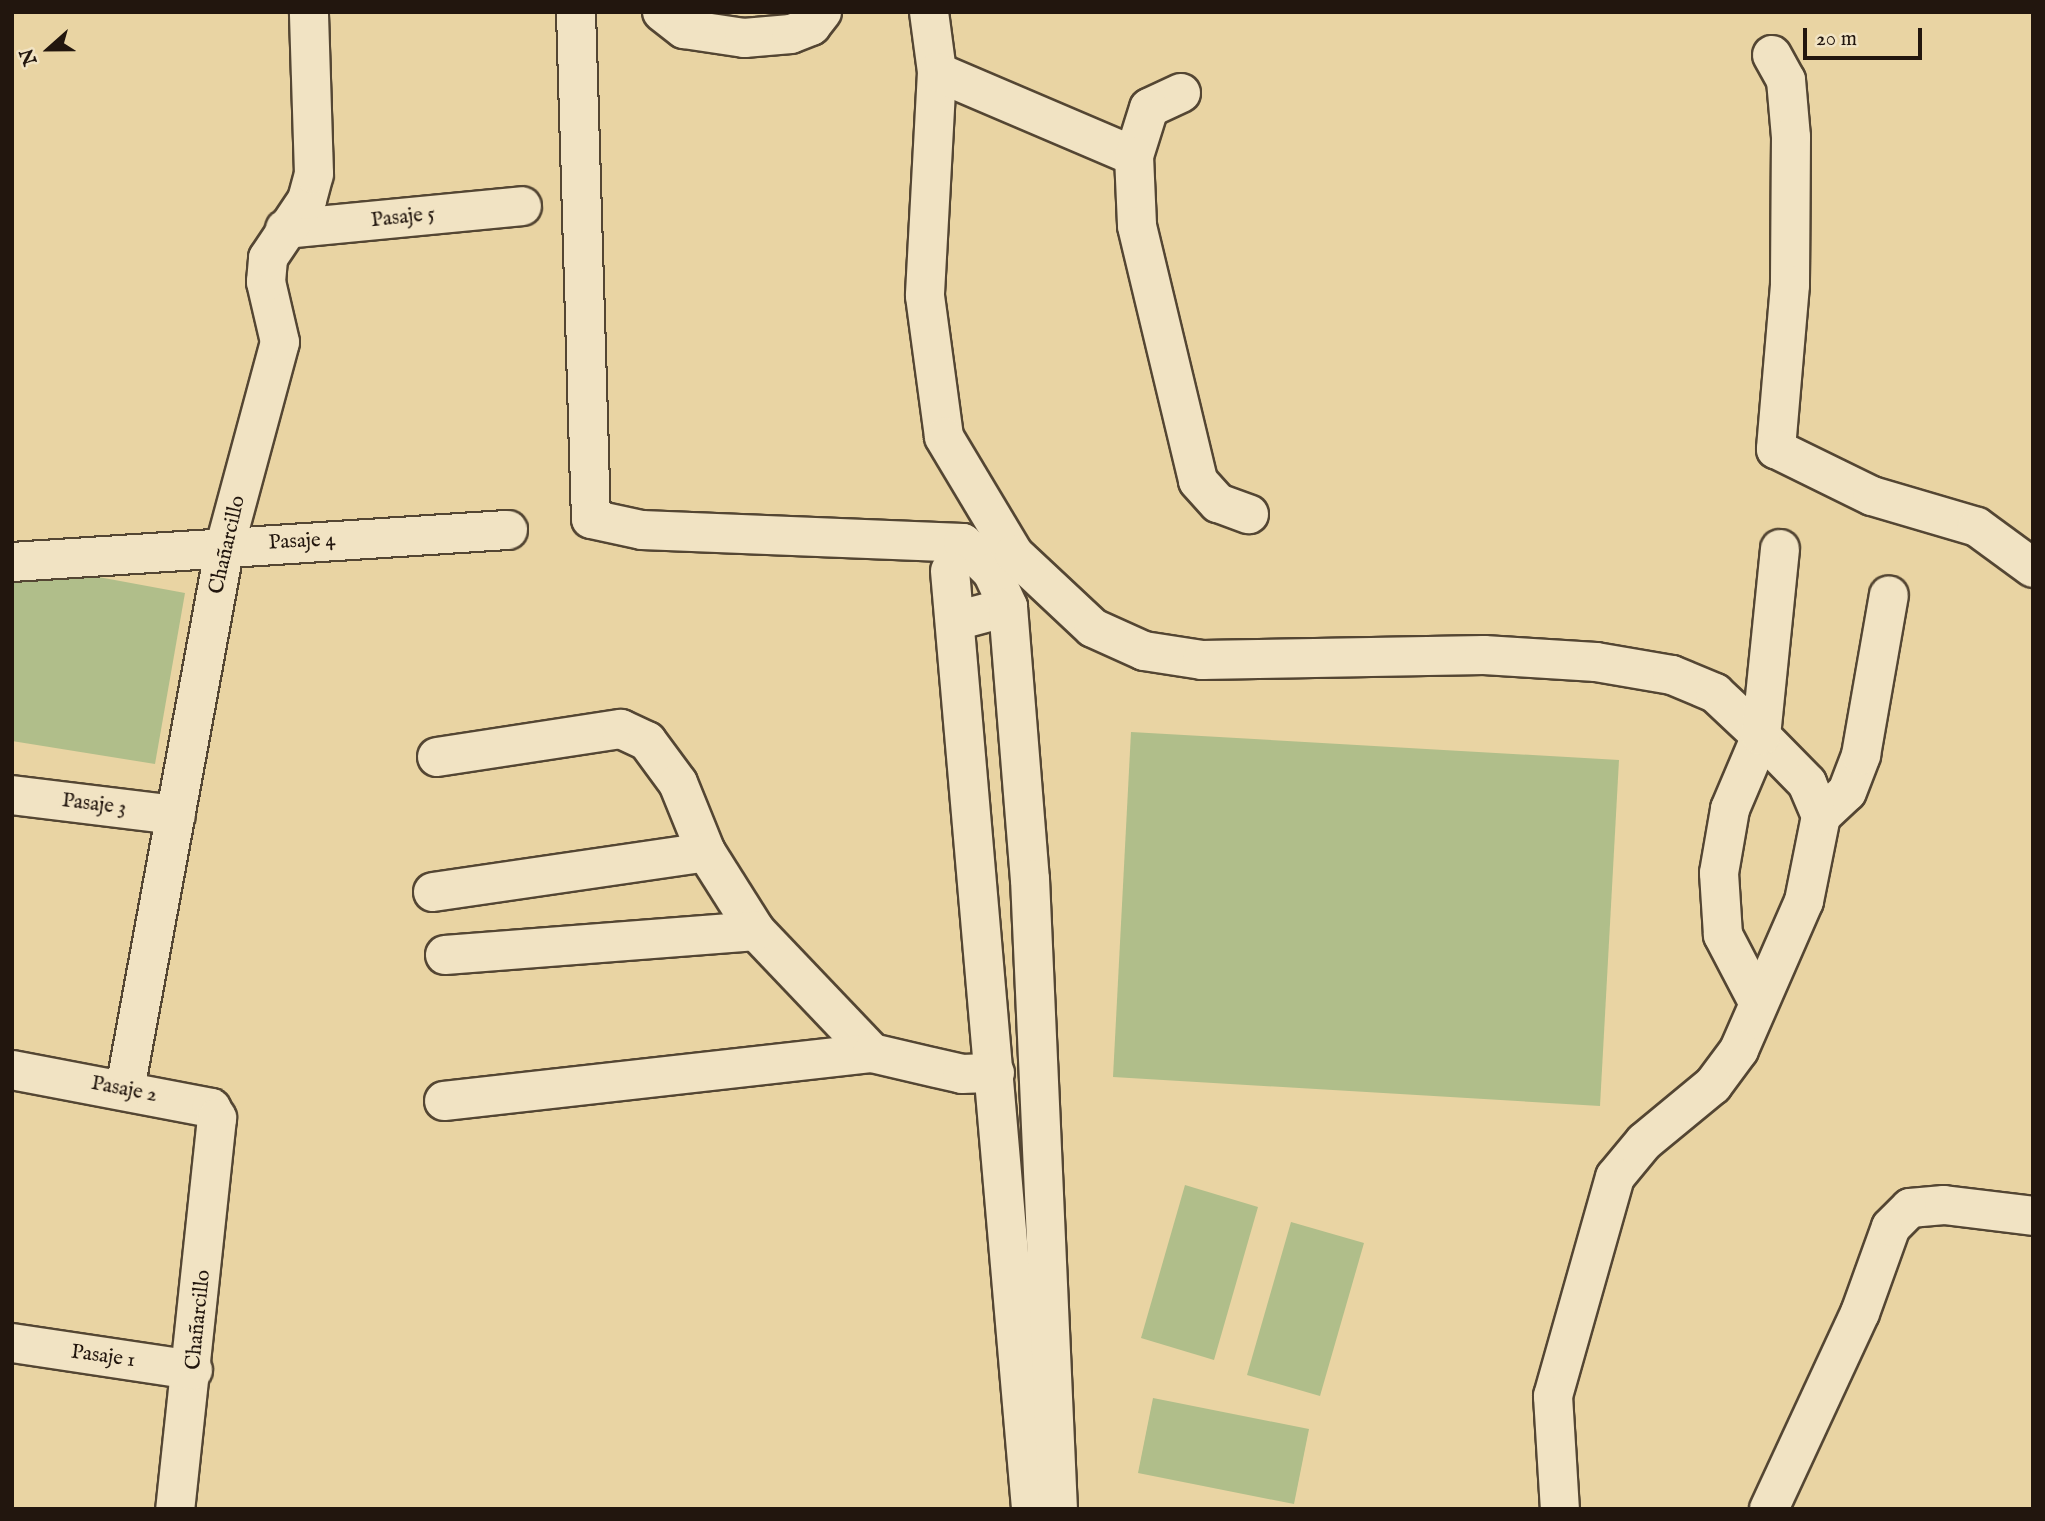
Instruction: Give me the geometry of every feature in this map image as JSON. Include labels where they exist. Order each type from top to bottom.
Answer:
[{"type":"street","name":"Chañarcillo","points":[[125,1089],[225,546],[280,342],[266,282],[268,258],[307,200],[314,174],[309,12]]},
{"type":"street","points":[[576,12],[591,519],[642,530],[963,543],[992,572],[1008,607],[1029,866],[1058,1509]]},
{"type":"street","points":[[662,12],[684,29],[744,38],[791,34],[811,26],[822,12]]},
{"type":"street","points":[[929,12],[937,72],[925,296],[944,436],[1014,554],[1093,628],[1144,651],[1202,660],[1484,655],[1596,662],[1672,675],[1715,694],[1761,736],[1807,783],[1821,816],[1804,901],[1758,1002],[1740,1050],[1713,1085],[1644,1142],[1615,1177],[1553,1396],[1560,1509]]},
{"type":"street","points":[[1772,55],[1786,80],[1791,137],[1790,285],[1776,449],[1872,496],[1978,527],[2033,569]]},
{"type":"street","points":[[937,72],[1134,156]]},
{"type":"street","points":[[1181,93],[1149,108],[1134,156],[1137,226],[1198,481],[1218,503],[1249,514]]},
{"type":"street","name":"Pasaje 5","points":[[285,229],[522,206]]},
{"type":"street","name":"Pasaje 4","points":[[12,562],[225,546],[508,530]]},
{"type":"street","points":[[1758,1002],[1723,935],[1719,873],[1730,809],[1761,736],[1780,549]]},
{"type":"street","points":[[950,571],[1031,1509]]},
{"type":"street","points":[[1821,816],[1847,792],[1861,755],[1889,595]]},
{"type":"street","points":[[955,621],[1008,607]]},
{"type":"street","points":[[437,757],[621,729],[660,754],[706,852],[756,931],[872,1053]]},
{"type":"street","name":"Pasaje 3","points":[[12,795],[176,815]]},
{"type":"street","points":[[433,892],[706,852]]},
{"type":"street","points":[[445,954],[756,931]]},
{"type":"street","points":[[444,1101],[872,1053],[962,1074],[995,1073]]},
{"type":"street","name":"Pasaje 2","points":[[12,1070],[125,1089],[211,1108],[220,1130]]},
{"type":"street","name":"Chañarcillo","points":[[175,1509],[220,1130]]},
{"type":"street","points":[[1769,1509],[1860,1312],[1891,1227],[1910,1208],[1944,1205],[2033,1216]]},
{"type":"street","name":"Pasaje 1","points":[[12,1343],[193,1370]]},
{"type":"green space","points":[[93,576],[185,593],[155,764],[12,741],[12,581]]},
{"type":"green space","points":[[1131,732],[1619,760],[1600,1106],[1113,1077]]},
{"type":"green space","points":[[1185,1185],[1258,1207],[1214,1360],[1141,1338]]},
{"type":"green space","points":[[1291,1222],[1364,1243],[1320,1396],[1247,1375]]},
{"type":"green space","points":[[1153,1398],[1309,1429],[1294,1504],[1138,1473]]}]
